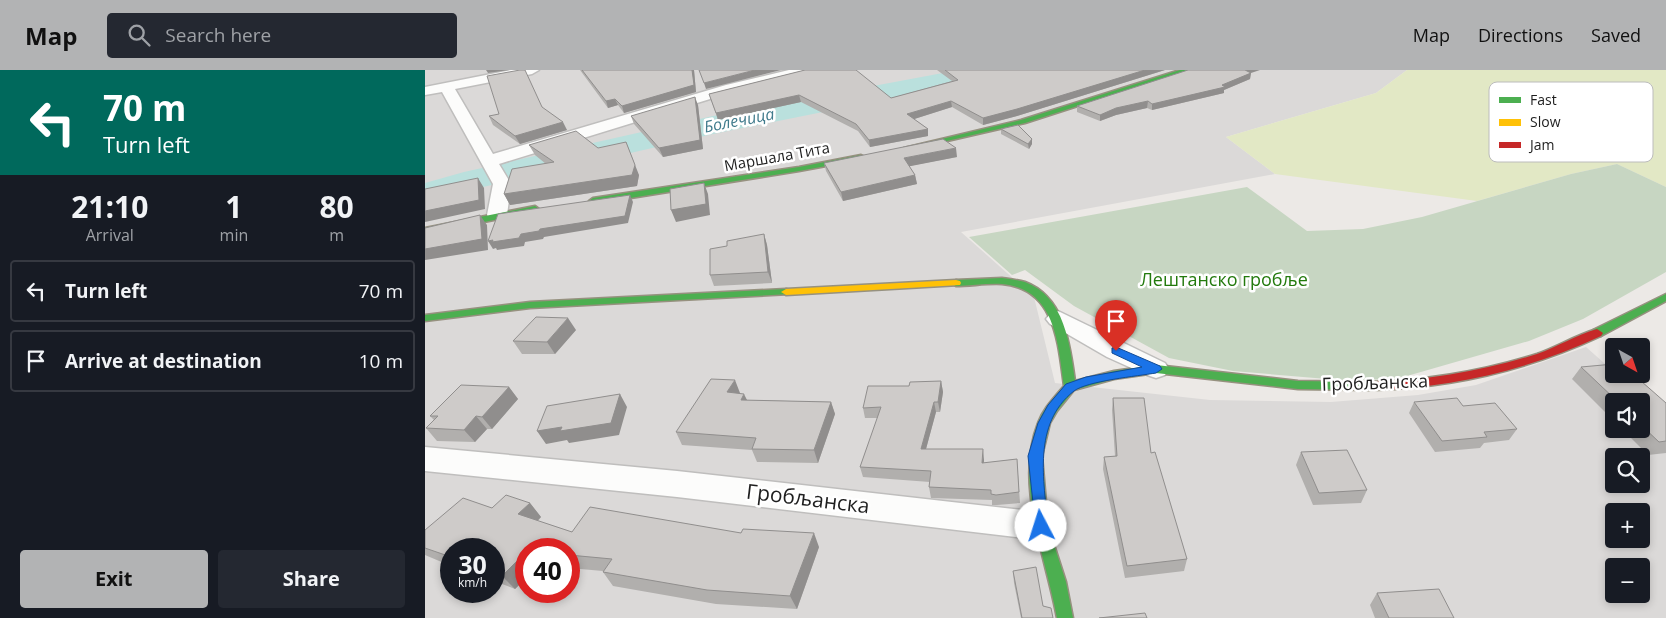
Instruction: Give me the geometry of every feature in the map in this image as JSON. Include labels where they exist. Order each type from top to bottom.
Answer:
[{"type":"street","points":[[425,91],[531,70]]},
{"type":"street","points":[[494,170],[731,88],[806,70]]},
{"type":"street","points":[[892,151],[1023,122],[1186,70]]},
{"type":"street","points":[[446,87],[494,170],[502,188],[497,215]]},
{"type":"street","name":"Маршала Тита","points":[[582,202],[799,169],[873,155]]},
{"type":"street","points":[[425,231],[497,215],[544,208]]},
{"type":"street","points":[[425,318],[531,305],[1004,281],[1024,284],[1048,301],[1058,319],[1070,387],[1052,408],[1044,423],[1035,456],[1041,526],[1058,582],[1065,618]]},
{"type":"street","name":"Гробљанска","points":[[1070,387],[1114,375],[1156,369],[1299,385],[1399,386],[1478,376],[1577,342],[1666,297]]},
{"type":"street","points":[[1058,319],[1116,351],[1156,369]]},
{"type":"street","name":"Гробљанска","points":[[425,459],[677,484],[1041,526]]},
{"type":"shaded area","points":[[425,70],[1407,70],[1376,93],[1226,137],[1275,174],[961,232],[1034,297],[1055,383],[1210,400],[1331,402],[1418,395],[1476,385],[1586,347],[1605,364],[1605,383],[1627,383],[1638,393],[1605,393],[1605,438],[1650,438],[1650,404],[1666,418],[1666,618],[425,618]]},
{"type":"green space","points":[[1407,70],[1666,70],[1666,187],[1617,164],[1571,174],[1477,201],[1275,174],[1226,137],[1376,93]]},
{"type":"green space","name":"Лештанско гробље","points":[[1617,164],[1666,187],[1666,272],[1583,319],[1529,341],[1400,378],[1351,381],[1233,371],[1169,358],[1074,306],[1025,270],[1012,275],[969,237],[1247,187],[1307,231],[1363,229],[1422,217],[1571,174]]},
{"type":"building","points":[[525,70],[542,107],[563,122],[515,136],[489,116],[499,114],[487,76]]},
{"type":"building","points":[[582,70],[692,70],[694,85],[622,106],[615,99],[606,101]]},
{"type":"building","points":[[699,70],[755,70],[704,83]]},
{"type":"building","points":[[805,70],[856,70],[891,98],[958,80],[945,70],[1145,70],[983,118],[951,101],[907,114],[928,129],[869,140],[856,124],[799,95],[716,113],[709,94]]},
{"type":"building","points":[[1188,70],[1245,70],[1251,73],[1222,85],[1225,87],[1152,104],[1148,101],[1116,108],[1100,115],[1077,106]]},
{"type":"building","points":[[695,97],[700,140],[659,148],[631,116]]},
{"type":"building","points":[[1018,125],[1032,139],[1028,144],[1001,129]]},
{"type":"building","points":[[576,131],[598,148],[626,142],[635,165],[632,175],[504,194],[512,169],[554,162],[529,145]]},
{"type":"building","points":[[943,139],[956,148],[904,158],[915,175],[841,192],[824,163]]},
{"type":"building","points":[[478,178],[479,200],[425,211],[425,189]]},
{"type":"building","points":[[704,183],[706,204],[671,210],[670,189]]},
{"type":"building","points":[[630,195],[625,216],[540,229],[539,231],[521,234],[519,238],[488,241],[498,214]]},
{"type":"building","points":[[480,215],[482,239],[425,249],[425,228]]},
{"type":"building","points":[[764,234],[768,272],[710,275],[710,249],[727,246],[727,241]]},
{"type":"building","points":[[536,317],[568,318],[547,342],[513,341]]},
{"type":"building","points":[[1605,365],[1605,383],[1643,383],[1666,403],[1666,441],[1659,442],[1650,434],[1650,393],[1609,393],[1581,367]]},
{"type":"building","points":[[711,379],[735,380],[727,392],[744,394],[741,400],[831,402],[814,450],[752,449],[756,438],[676,432]]},
{"type":"building","points":[[941,381],[938,402],[934,402],[921,449],[983,449],[982,463],[1017,459],[1019,492],[996,495],[991,494],[991,490],[929,487],[931,471],[860,467],[881,407],[863,408],[868,386],[909,386],[910,382]]},
{"type":"building","points":[[461,385],[509,387],[482,417],[476,416],[464,430],[426,428],[438,416],[430,416]]},
{"type":"building","points":[[620,394],[611,423],[560,431],[562,427],[537,431],[547,406]]},
{"type":"building","points":[[1113,398],[1144,398],[1151,453],[1155,452],[1187,559],[1127,566],[1104,457],[1117,456]]},
{"type":"building","points":[[1457,398],[1463,406],[1495,403],[1517,429],[1484,432],[1487,437],[1442,441],[1414,402]]},
{"type":"building","points":[[1347,450],[1367,490],[1319,493],[1301,452]]},
{"type":"building","points":[[506,495],[530,503],[518,514],[572,532],[590,507],[741,533],[743,529],[814,533],[790,596],[707,590],[603,572],[612,559],[580,556],[580,538],[515,538],[515,563],[505,573],[505,538],[440,538],[440,553],[425,548],[425,530],[463,498],[492,508]]},
{"type":"building","points":[[1036,567],[1043,606],[1051,608],[1053,618],[1022,618],[1013,571]]},
{"type":"building","points":[[1439,589],[1454,618],[1389,618],[1377,593]]},
{"type":"building","points":[[1145,613],[1147,618],[1099,618]]},
{"type":"waterway","name":"Болечица","points":[[425,193],[475,179],[713,125],[997,70]]},
{"type":"traffic: fast","points":[[908,148],[1023,122],[1186,70]]},
{"type":"traffic: fast","points":[[593,201],[799,169],[861,157]]},
{"type":"traffic: fast","points":[[425,231],[535,209]]},
{"type":"traffic: fast","points":[[956,283],[1002,281],[1022,284],[1037,292],[1048,304],[1061,335],[1070,387]]},
{"type":"traffic: fast","points":[[425,318],[530,305],[786,292]]},
{"type":"traffic: fast","points":[[1597,333],[1666,297]]},
{"type":"traffic: fast","points":[[1065,618],[1058,582],[1041,526],[1035,456],[1044,423],[1052,408],[1070,387],[1114,375],[1156,369],[1298,385],[1372,386]]},
{"type":"traffic: slow","points":[[786,292],[956,283]]},
{"type":"traffic: jam","points":[[1372,386],[1429,382],[1487,372],[1544,356],[1597,333]]},
{"type":"route","points":[[1041,526],[1035,456],[1044,423],[1052,408],[1070,387],[1086,381],[1114,375],[1156,369],[1116,351]]}]
